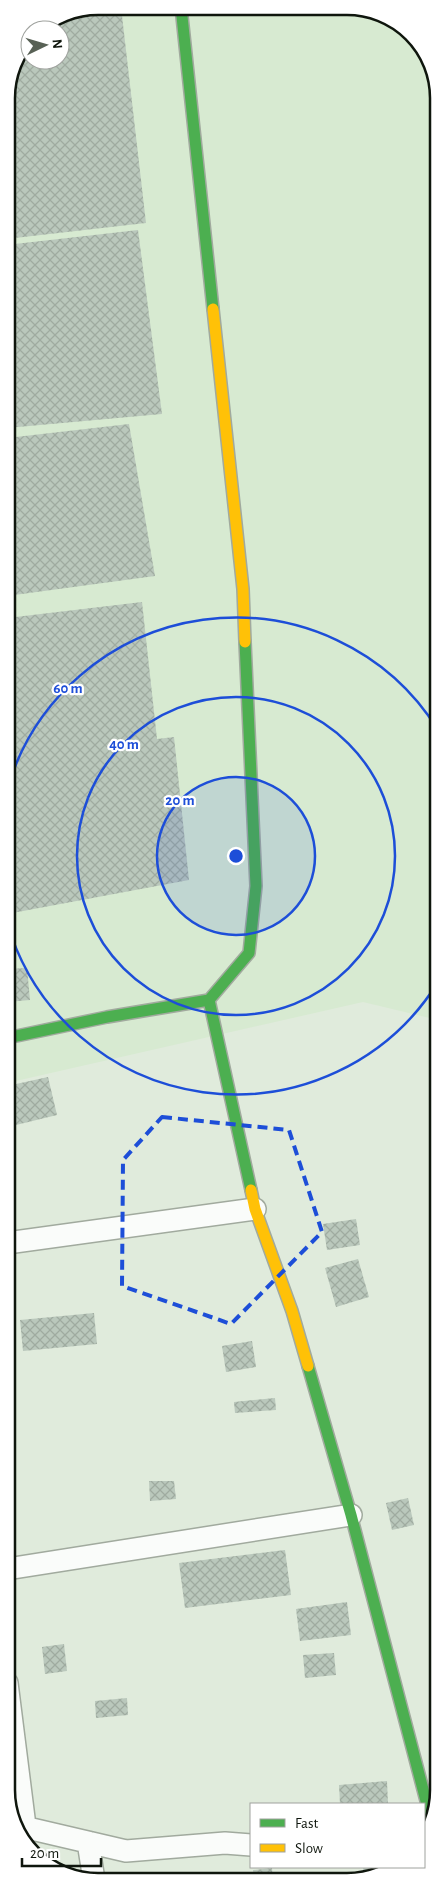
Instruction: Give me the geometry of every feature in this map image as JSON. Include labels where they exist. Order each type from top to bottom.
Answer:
[{"type":"street","points":[[15,1036],[107,1017],[209,1000],[249,953],[256,886],[243,589],[181,15]]},
{"type":"street","points":[[209,1000],[255,1209],[292,1312],[351,1515],[429,1801]]},
{"type":"street","points":[[15,1242],[255,1209]]},
{"type":"street","points":[[15,1568],[351,1515]]},
{"type":"street","points":[[15,1759],[22,1822]]},
{"type":"street","points":[[24,1826],[126,1851],[224,1844],[250,1845]]},
{"type":"street","points":[[88,1842],[93,1872]]},
{"type":"highlighted area","points":[[162,1117],[289,1130],[322,1232],[231,1324],[122,1286],[123,1160]]},
{"type":"shaded area","points":[[98,15],[347,15],[363,17],[374,19],[398,32],[413,47],[426,71],[430,98],[430,1018],[363,1002],[15,1081],[15,93],[19,75],[22,70],[70,70],[69,20]]},
{"type":"building","points":[[122,15],[146,223],[15,238],[15,93],[21,70],[70,70],[69,20],[87,16]]},
{"type":"building","points":[[138,230],[162,414],[15,427],[15,244]]},
{"type":"building","points":[[129,424],[155,576],[15,595],[15,437]]},
{"type":"building","points":[[142,602],[157,739],[174,737],[189,880],[15,913],[15,617]]},
{"type":"building","points":[[27,968],[30,1000],[15,1001],[15,969]]},
{"type":"building","points":[[48,1077],[57,1115],[15,1125],[15,1084]]},
{"type":"building","points":[[356,1219],[360,1245],[327,1250],[323,1224]]},
{"type":"building","points":[[358,1259],[369,1297],[336,1307],[325,1268]]},
{"type":"building","points":[[94,1313],[97,1344],[23,1351],[20,1320]]},
{"type":"building","points":[[252,1341],[256,1367],[226,1372],[222,1346]]},
{"type":"building","points":[[275,1398],[276,1410],[235,1413],[234,1402]]},
{"type":"building","points":[[149,1481],[174,1481],[176,1499],[150,1501]]},
{"type":"building","points":[[408,1498],[414,1525],[392,1530],[386,1503]]},
{"type":"building","points":[[285,1550],[291,1595],[185,1608],[179,1563]]},
{"type":"building","points":[[347,1602],[351,1635],[300,1641],[296,1609]]},
{"type":"building","points":[[64,1644],[67,1671],[45,1674],[42,1647]]},
{"type":"building","points":[[334,1653],[336,1675],[305,1678],[303,1655]]},
{"type":"building","points":[[127,1698],[128,1715],[96,1718],[95,1701]]},
{"type":"building","points":[[387,1781],[388,1803],[340,1803],[339,1785]]},
{"type":"building","points":[[272,1868],[272,1873],[253,1873],[253,1870]]},
{"type":"building","points":[[363,1868],[373,1868],[368,1870],[363,1871]]},
{"type":"traffic: fast","points":[[182,15],[213,309]]},
{"type":"traffic: fast","points":[[209,1000],[249,953],[256,886],[245,642]]},
{"type":"traffic: fast","points":[[15,1036],[107,1017],[209,1000],[251,1190]]},
{"type":"traffic: fast","points":[[308,1366],[351,1515],[428,1807]]},
{"type":"traffic: slow","points":[[213,309],[243,589],[245,642]]},
{"type":"traffic: slow","points":[[251,1190],[255,1209],[292,1311],[308,1366]]}]
